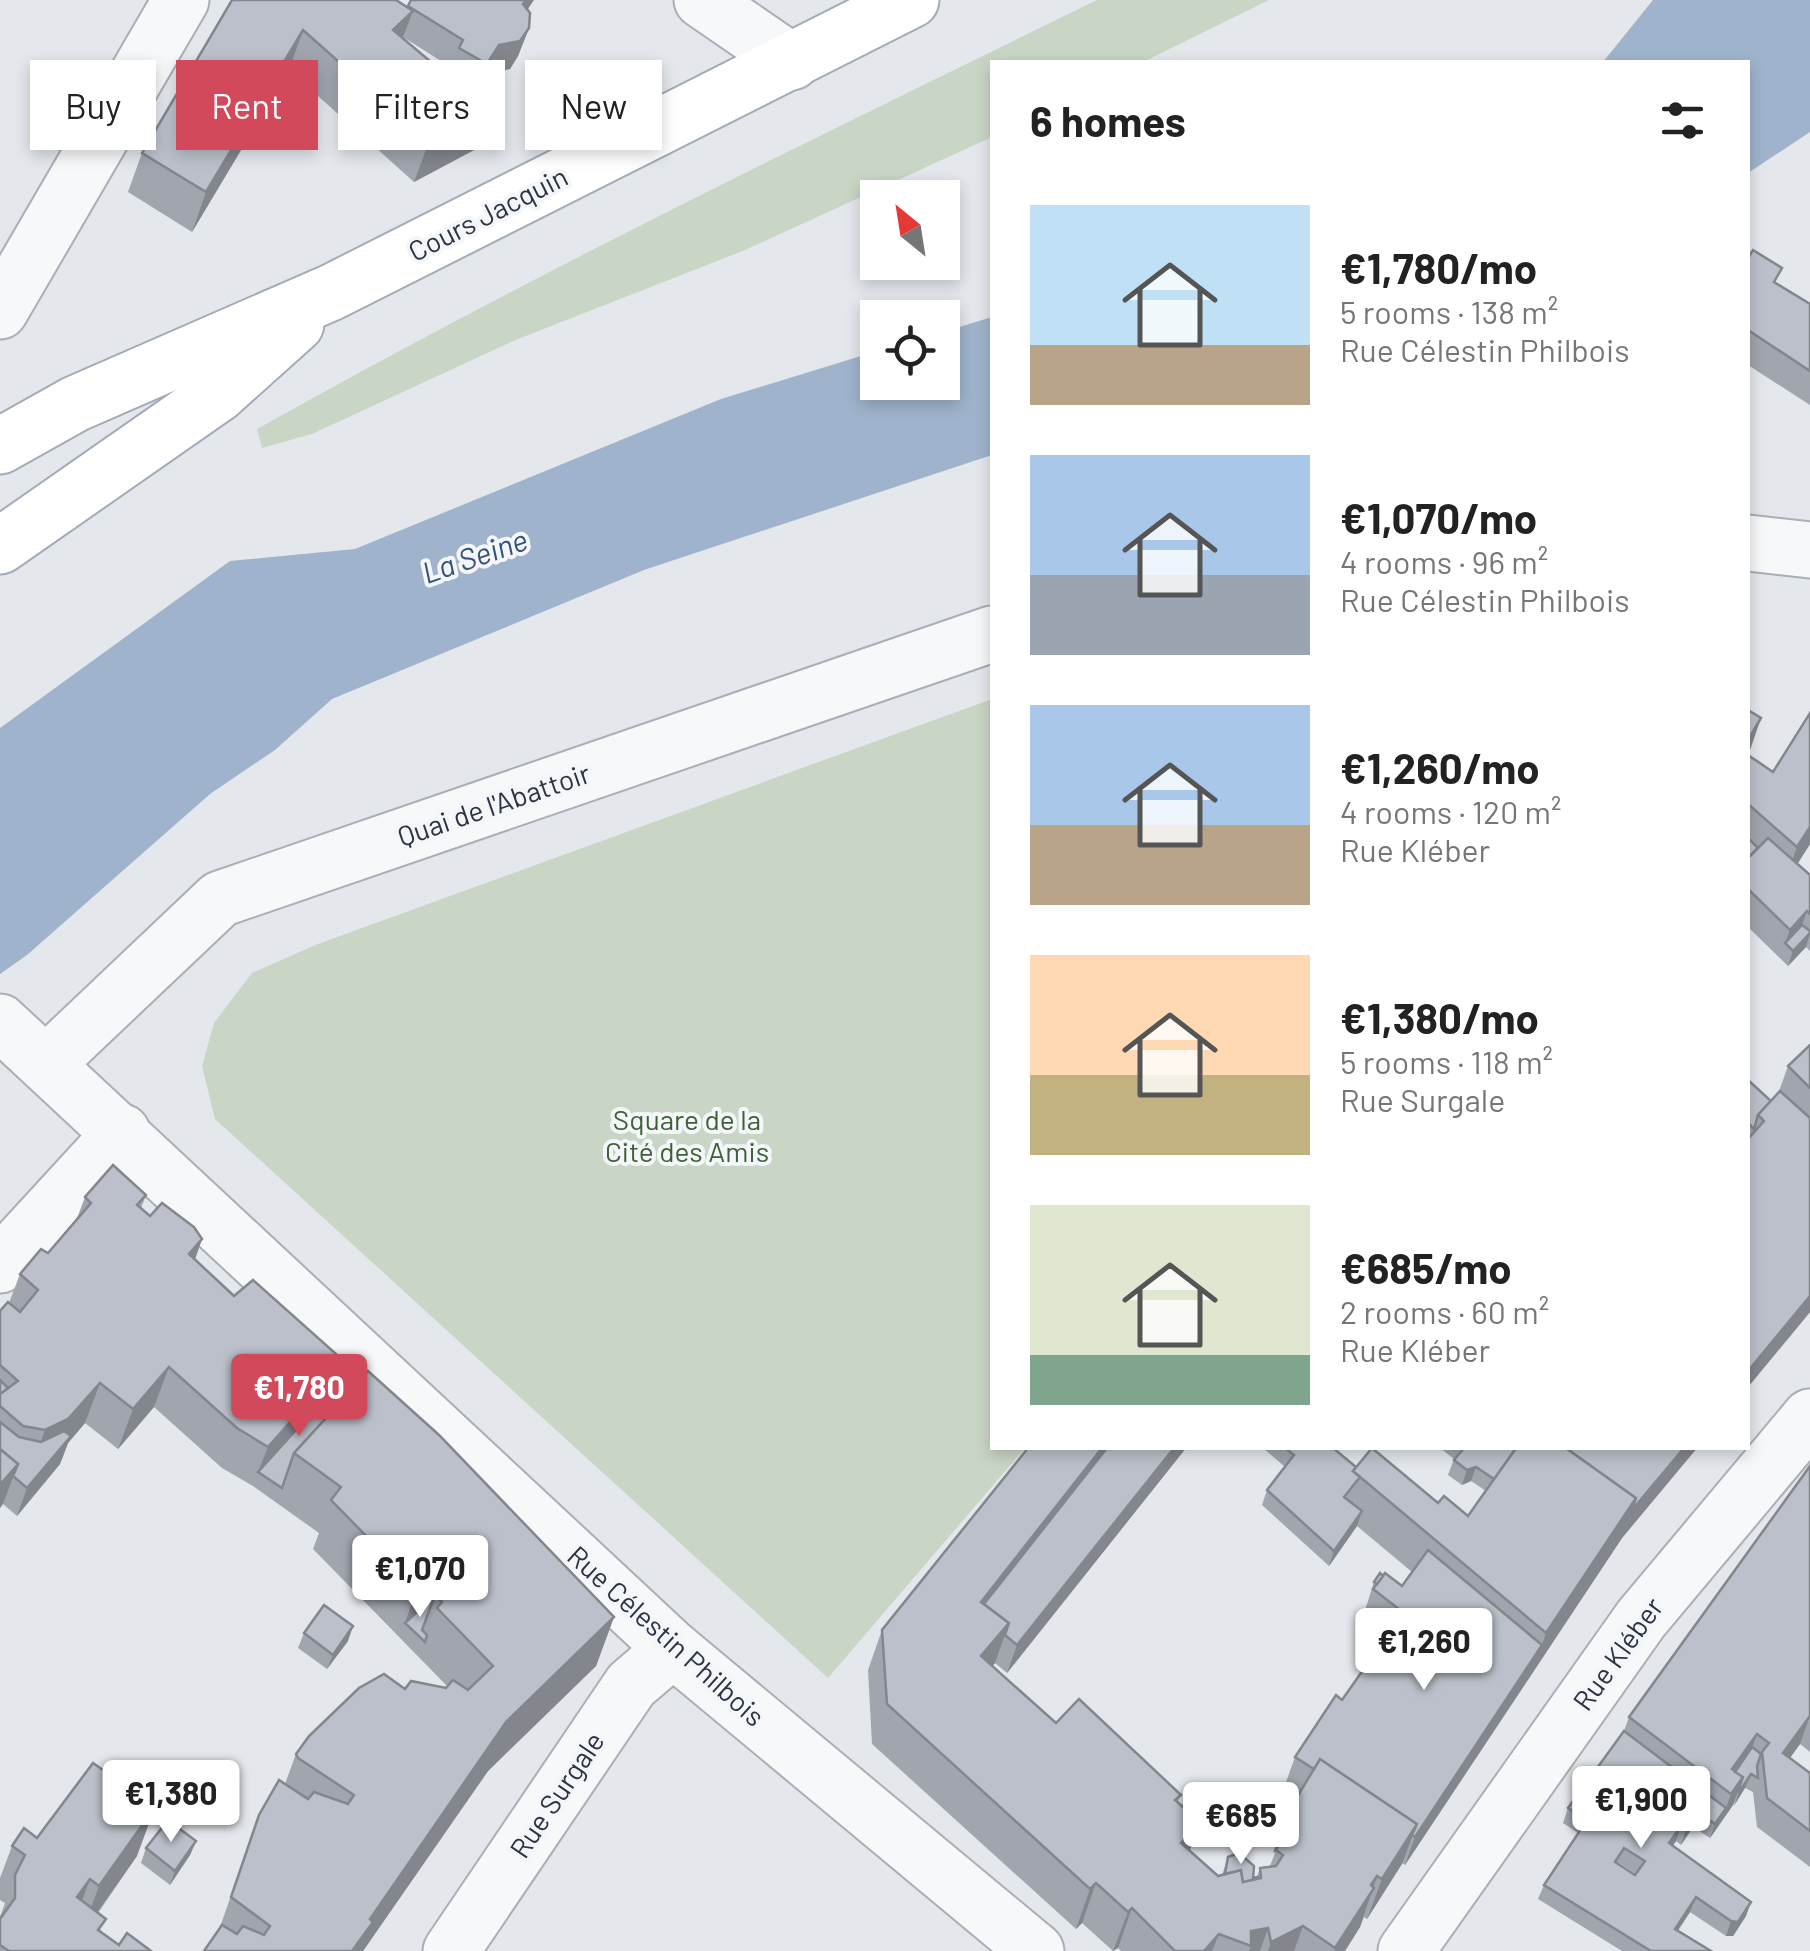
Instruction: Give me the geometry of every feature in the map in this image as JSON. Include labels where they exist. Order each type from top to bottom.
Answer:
[{"type":"main road","name":"Cours Jacquin","points":[[0,446],[75,404],[332,292],[911,0]]},
{"type":"main road","name":"Cours Jacquin","points":[[0,546],[218,394],[332,292]]},
{"type":"street","points":[[0,311],[180,0]]},
{"type":"street","points":[[702,0],[792,62]]},
{"type":"street","points":[[1750,542],[1810,550]]},
{"type":"street","name":"Quai de l'Abattoir","points":[[20,1040],[220,899],[990,635]]},
{"type":"street","name":"Rue Célestin Philbois","points":[[20,1040],[673,1649],[1036,1951]]},
{"type":"street","points":[[0,1266],[122,1132]]},
{"type":"street","name":"Rue Kléber","points":[[1406,1951],[1641,1619],[1810,1417]]},
{"type":"street","name":"Rue Surgale","points":[[451,1951],[631,1686],[673,1649]]},
{"type":"green space","points":[[1097,0],[1269,0],[1147,60],[990,60],[990,138],[898,180],[860,180],[860,197],[745,250],[513,341],[312,434],[262,448],[257,429],[464,316]]},
{"type":"green space","name":"Square de la Cité des Amis","points":[[990,700],[990,1450],[1023,1450],[828,1678],[215,1119],[202,1066],[214,1023],[252,973],[318,944]]},
{"type":"water","points":[[1653,0],[1810,0],[1810,132],[1750,172],[1750,60],[1605,60]]},
{"type":"water","name":"La Seine","points":[[990,318],[990,456],[644,570],[332,699],[275,750],[210,794],[27,955],[0,974],[0,728],[230,561],[355,549],[721,399],[860,356],[860,400],[960,400],[960,327]]},
{"type":"building","points":[[232,0],[396,0],[413,11],[393,30],[429,60],[338,61],[303,30],[285,60],[197,60]]},
{"type":"building","points":[[411,0],[526,0],[523,4],[530,13],[529,28],[520,41],[499,45],[490,60],[480,60],[459,48],[463,40],[408,6]]},
{"type":"building","points":[[176,95],[176,150],[231,150],[206,192],[142,153],[156,150],[156,129]]},
{"type":"building","points":[[1753,250],[1782,268],[1774,282],[1810,304],[1810,371],[1750,331]]},
{"type":"building","points":[[1750,711],[1761,718],[1750,737]]},
{"type":"building","points":[[1810,713],[1810,827],[1797,847],[1750,806],[1750,756],[1773,772]]},
{"type":"building","points":[[1768,838],[1810,875],[1810,914],[1807,911],[1790,930],[1750,891],[1750,856]]},
{"type":"building","points":[[1750,840],[1758,848],[1750,856]]},
{"type":"building","points":[[1802,925],[1810,933],[1793,951],[1785,943]]},
{"type":"building","points":[[1810,1045],[1810,1088],[1788,1066]]},
{"type":"building","points":[[1750,1082],[1771,1101],[1758,1115],[1754,1129],[1750,1125]]},
{"type":"building","points":[[1780,1091],[1810,1118],[1810,1296],[1750,1369],[1750,1137],[1764,1121],[1758,1115]]},
{"type":"building","points":[[113,1165],[146,1195],[137,1205],[150,1216],[162,1203],[194,1227],[202,1239],[189,1254],[234,1296],[253,1280],[344,1361],[268,1447],[237,1428],[169,1367],[133,1409],[100,1383],[68,1419],[45,1430],[23,1426],[0,1406],[0,1394],[18,1381],[0,1365],[0,1311],[8,1302],[20,1312],[38,1290],[20,1274],[41,1249],[48,1253],[91,1203],[85,1197]]},
{"type":"building","points":[[368,1371],[439,1435],[614,1617],[506,1722],[352,1951],[204,1951],[222,1925],[237,1934],[243,1926],[264,1935],[270,1926],[231,1897],[259,1815],[279,1780],[308,1799],[314,1792],[348,1804],[354,1795],[298,1758],[296,1754],[309,1736],[359,1688],[384,1674],[405,1689],[411,1681],[446,1688],[453,1680],[468,1690],[493,1666],[437,1608],[442,1602],[435,1595],[455,1566],[447,1560],[417,1588],[331,1500],[341,1487],[294,1453]]},
{"type":"building","points":[[335,1387],[346,1396],[294,1453],[282,1488],[258,1472]]},
{"type":"building","points":[[0,1422],[19,1437],[41,1442],[64,1431],[71,1436],[27,1488],[13,1476],[18,1464],[0,1449]]},
{"type":"building","points":[[0,1449],[18,1464],[0,1485]]},
{"type":"building","points":[[1026,1450],[1100,1450],[981,1602],[1009,1623],[981,1656],[1056,1723],[1079,1699],[1181,1795],[1175,1800],[1200,1822],[1181,1843],[1218,1876],[1241,1870],[1243,1882],[1261,1878],[1260,1868],[1276,1866],[1283,1855],[1276,1850],[1297,1818],[1288,1812],[1320,1759],[1417,1824],[1382,1879],[1377,1876],[1371,1885],[1374,1888],[1335,1948],[1303,1926],[1271,1942],[1268,1928],[1251,1931],[1251,1946],[1219,1934],[1204,1951],[1175,1951],[1132,1908],[1128,1912],[1096,1883],[1090,1889],[887,1704],[882,1630]]},
{"type":"building","points":[[1105,1450],[1172,1450],[1017,1645],[1005,1635],[1009,1623],[984,1604]]},
{"type":"building","points":[[1288,1450],[1335,1450],[1356,1467],[1353,1471],[1360,1477],[1344,1497],[1362,1511],[1334,1551],[1267,1490],[1294,1455]]},
{"type":"building","points":[[1374,1450],[1438,1503],[1444,1496],[1468,1516],[1515,1450],[1569,1450],[1636,1498],[1546,1633],[1353,1471]]},
{"type":"building","points":[[1462,1450],[1515,1450],[1494,1479],[1476,1467],[1467,1470],[1454,1460]]},
{"type":"building","points":[[1569,1450],[1682,1450],[1632,1510],[1636,1498]]},
{"type":"building","points":[[1810,1466],[1810,1716],[1783,1753],[1810,1773],[1810,1831],[1767,1798],[1762,1752],[1769,1743],[1757,1734],[1732,1769],[1743,1777],[1731,1794],[1629,1717]]},
{"type":"building","points":[[1428,1550],[1542,1645],[1415,1837],[1412,1835],[1417,1824],[1320,1759],[1314,1769],[1295,1757],[1336,1695],[1342,1700],[1387,1636],[1414,1657],[1428,1639],[1401,1618],[1404,1613],[1373,1589],[1385,1573],[1402,1586]]},
{"type":"building","points":[[435,1595],[422,1630],[427,1635],[425,1642],[405,1623]]},
{"type":"building","points":[[324,1605],[353,1626],[333,1655],[304,1633]]},
{"type":"building","points":[[1396,1632],[1420,1650],[1414,1657],[1391,1638]]},
{"type":"building","points":[[1624,1731],[1726,1808],[1715,1824],[1698,1812],[1686,1830],[1681,1826],[1669,1843],[1751,1902],[1738,1922],[1696,1897],[1675,1929],[1711,1951],[1651,1951],[1544,1885],[1587,1820],[1568,1808]],"holes":[[[1624,1848],[1645,1861],[1635,1875],[1615,1862]]]},
{"type":"building","points":[[1752,1747],[1761,1754],[1758,1778],[1751,1774],[1739,1792],[1743,1777],[1735,1772]]},
{"type":"building","points":[[93,1763],[155,1807],[99,1886],[90,1879],[77,1897],[106,1919],[98,1930],[119,1945],[127,1933],[151,1951],[9,1951],[0,1945],[0,1919],[15,1898],[15,1875],[25,1855],[12,1846],[24,1828],[37,1838]]},
{"type":"building","points":[[168,1820],[196,1841],[175,1871],[146,1848]]},
{"type":"building","points":[[1239,1853],[1254,1866],[1256,1879],[1243,1882],[1241,1870],[1225,1874],[1228,1857]]}]
